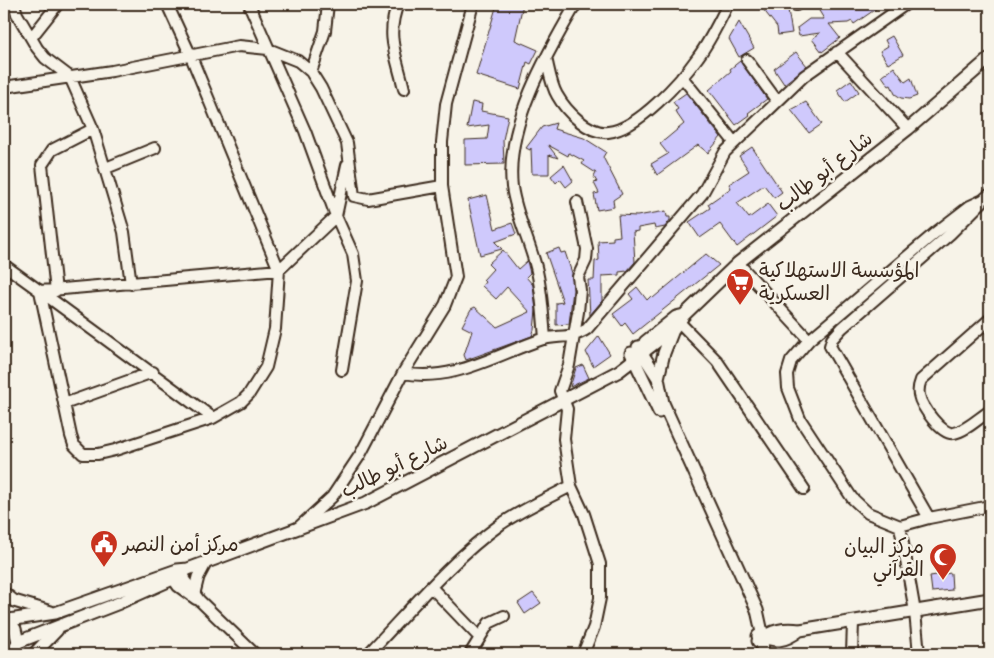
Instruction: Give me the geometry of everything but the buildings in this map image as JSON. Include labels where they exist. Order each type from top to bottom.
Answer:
[{"type":"street","points":[[14,4],[17,14],[45,58],[70,77],[93,129],[124,232],[131,284]]},
{"type":"street","points":[[31,38],[58,4]]},
{"type":"street","points":[[40,291],[74,445],[83,454],[90,455],[115,450],[213,418],[241,402],[249,394],[266,367],[275,329],[280,270],[190,54],[167,4]]},
{"type":"street","points":[[248,4],[305,131],[336,216],[353,254],[358,282],[342,370]]},
{"type":"street","points":[[310,72],[325,31],[328,4]]},
{"type":"street","points":[[398,4],[392,20],[391,32],[404,89]]},
{"type":"street","points":[[299,528],[332,497],[377,425],[403,373],[445,304],[456,277],[442,186],[446,104],[473,4]]},
{"type":"street","points":[[545,339],[536,268],[518,208],[512,176],[517,134],[525,107],[546,58],[576,4]]},
{"type":"street","points":[[546,58],[556,94],[570,113],[587,126],[605,132],[618,130],[652,107],[682,77],[699,56],[728,4]]},
{"type":"street","points":[[403,373],[425,376],[451,373],[545,339],[572,336],[587,329],[702,194],[722,156],[734,142],[804,76],[906,4]]},
{"type":"street","points":[[4,87],[112,71],[190,54],[239,46],[268,49],[298,61],[310,72],[330,105],[349,152],[352,191],[358,198],[368,200],[442,186]]},
{"type":"street","points":[[837,52],[908,129]]},
{"type":"street","name":"شارع أبو طالب","points":[[14,651],[60,627],[206,562],[379,497],[565,401],[607,376],[679,322],[738,263],[908,129],[990,58]]},
{"type":"street","points":[[747,60],[777,101]]},
{"type":"street","points":[[682,77],[734,142]]},
{"type":"street","points":[[56,291],[42,165],[52,150],[93,129]]},
{"type":"street","points":[[106,168],[154,148]]},
{"type":"street","points":[[40,291],[280,270],[336,216],[349,152]]},
{"type":"street","points":[[987,197],[970,206],[935,233],[809,340],[791,361],[787,374],[788,388],[795,410],[852,498],[868,512],[900,526],[929,518],[990,506]]},
{"type":"street","points":[[929,518],[830,346],[832,339],[842,328],[950,234],[987,197]]},
{"type":"street","points":[[577,202],[587,249],[586,260],[578,277],[579,302],[572,336],[569,365],[560,391],[565,401],[567,415],[564,439],[571,486],[595,545],[601,580],[600,598],[594,627],[584,654]]},
{"type":"street","points":[[738,263],[809,340]]},
{"type":"street","points":[[4,265],[153,372],[213,418]]},
{"type":"street","name":"شارع أبو طالب","points":[[637,353],[676,317],[679,322]]},
{"type":"street","points":[[990,319],[920,380],[918,390],[922,401],[940,428],[948,433],[955,433],[990,411]]},
{"type":"street","points":[[757,642],[757,610],[698,486],[663,403],[658,378],[664,353],[679,322],[717,361],[804,488]]},
{"type":"street","points":[[637,353],[658,378]]},
{"type":"street","points":[[637,353],[750,614],[762,654]]},
{"type":"street","points":[[64,404],[153,372]]},
{"type":"street","points":[[368,654],[473,547],[501,524],[571,486]]},
{"type":"street","points":[[900,526],[919,654]]},
{"type":"street","points":[[197,596],[198,578],[206,562]]},
{"type":"street","points":[[178,574],[184,591],[197,596],[254,654]]},
{"type":"street","name":"شارع أبو طالب","points":[[7,619],[55,613],[178,574]]},
{"type":"street","points":[[432,588],[480,638]]},
{"type":"street","points":[[4,593],[14,601],[55,613]]},
{"type":"street","points":[[757,642],[781,629],[800,630],[990,599]]},
{"type":"street","points":[[470,654],[489,623],[504,616]]},
{"type":"street","points":[[7,619],[16,629],[14,651]]},
{"type":"street","points":[[852,654],[853,622]]},
{"type":"street","points":[[34,654],[60,627]]},
{"type":"place","name":"المؤسسة الاستهلاكية العسكرية","points":[[740,306]]},
{"type":"place","name":"مركز أمن النصر","points":[[104,568]]},
{"type":"place","name":"مركز البيان القرآني","points":[[943,581]]}]
